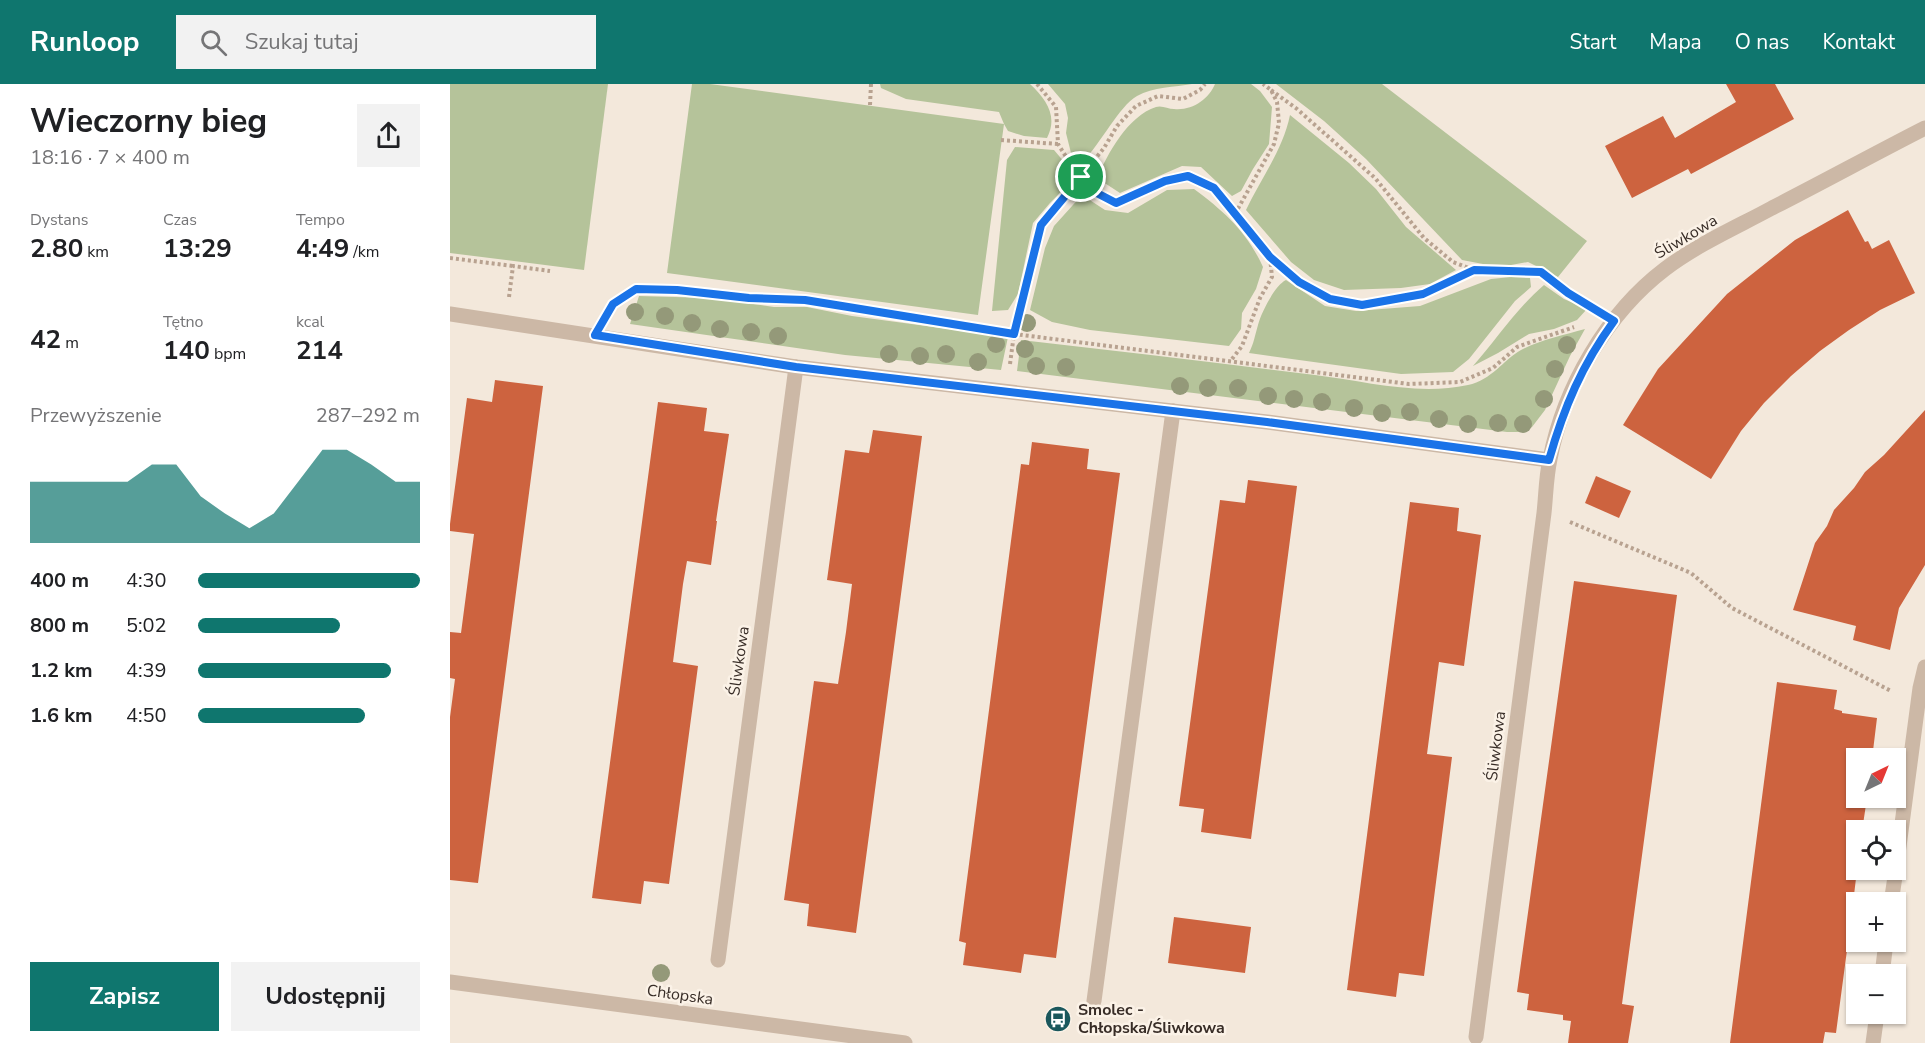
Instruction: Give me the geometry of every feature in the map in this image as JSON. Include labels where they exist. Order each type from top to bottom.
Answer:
[{"type":"street","name":"Śliwkowa","points":[[1476,1037],[1549,460],[1568,399],[1586,364],[1614,321],[1647,284],[1679,259],[1925,128]]},
{"type":"street","points":[[450,314],[796,367],[1173,411],[1549,460]]},
{"type":"street","name":"Śliwkowa","points":[[718,960],[796,367]]},
{"type":"street","points":[[1094,1001],[1173,411]]},
{"type":"street","points":[[1902,820],[1920,688],[1925,667]]},
{"type":"street","name":"Chłopska","points":[[450,982],[905,1043]]},
{"type":"street","points":[[1873,1043],[1876,1024]]},
{"type":"path","points":[[870,105],[871,84]]},
{"type":"path","points":[[1037,84],[1056,107],[1058,144],[1093,191],[1116,203],[1165,181],[1188,176],[1214,188],[1270,257],[1299,282],[1330,299],[1362,305],[1423,294],[1474,270]]},
{"type":"path","points":[[1007,391],[1014,334],[1041,225],[1104,148],[1117,126],[1136,106],[1158,96],[1184,99],[1200,90],[1205,84]]},
{"type":"path","points":[[1263,84],[1297,109],[1376,178],[1424,238],[1453,262],[1474,270],[1541,272],[1568,293],[1594,308],[1588,314]]},
{"type":"path","points":[[1235,213],[1274,144],[1279,123],[1277,102],[1271,90]]},
{"type":"path","points":[[1001,140],[1058,144]]},
{"type":"path","points":[[1232,360],[1242,346],[1260,298],[1272,277],[1270,257]]},
{"type":"path","points":[[450,258],[550,271]]},
{"type":"path","points":[[506,321],[513,266]]},
{"type":"path","points":[[595,335],[613,304],[636,289],[677,290],[749,298],[805,300],[1014,334],[1409,384],[1460,382],[1493,368],[1517,347],[1575,327],[1582,320]]},
{"type":"path","points":[[1567,520],[1691,573],[1732,608],[1897,694]]},
{"type":"green space","points":[[450,84],[608,84],[584,270],[450,253]]},
{"type":"green space","points":[[692,84],[710,84],[1004,124],[978,315],[667,273]]},
{"type":"green space","points":[[880,84],[1030,84],[1049,109],[1051,123],[1047,138],[1024,136],[1008,131],[999,112],[906,99],[881,88]]},
{"type":"green space","points":[[1048,84],[1192,84],[1157,89],[1137,96],[1123,108],[1083,161],[1071,153],[1066,133],[1068,118],[1065,104]]},
{"type":"green space","points":[[1215,84],[1251,84],[1260,91],[1272,107],[1269,144],[1241,191],[1232,196],[1201,167],[1182,166],[1120,193],[1097,178],[1120,136],[1137,118],[1160,106],[1181,109],[1193,106],[1209,95]]},
{"type":"green space","points":[[1276,84],[1382,84],[1587,241],[1558,277],[1528,262],[1511,265],[1483,264],[1462,260],[1366,159],[1324,121]]},
{"type":"green space","points":[[1290,115],[1349,163],[1376,189],[1406,227],[1456,270],[1430,284],[1401,288],[1344,290],[1314,280],[1291,262],[1246,210],[1277,152]]},
{"type":"green space","points":[[1015,147],[1054,150],[1065,163],[1073,180],[1033,223],[1018,294],[1008,310],[992,311],[1007,160]]},
{"type":"green space","points":[[1194,189],[1216,206],[1242,233],[1263,267],[1256,289],[1242,313],[1241,329],[1229,346],[1090,330],[1052,322],[1030,310],[1045,248],[1054,226],[1082,195],[1105,210],[1128,213],[1167,190]]},
{"type":"green space","points":[[1530,278],[1531,287],[1515,301],[1469,359],[1453,372],[1401,374],[1249,353],[1265,307],[1277,287],[1286,280],[1325,306],[1356,311],[1420,306],[1491,279]]},
{"type":"green space","points":[[1544,285],[1564,299],[1587,309],[1577,320],[1554,329],[1529,334],[1473,366],[1516,314]]},
{"type":"green space","points":[[639,296],[711,298],[774,307],[807,307],[852,316],[1008,337],[1001,370],[845,355],[630,324]]},
{"type":"green space","points":[[1585,329],[1545,410],[1532,427],[1522,432],[1017,371],[1021,340],[1391,386],[1449,388],[1468,385],[1484,379],[1528,346]]},
{"type":"building","points":[[1726,84],[1775,84],[1794,119],[1691,174],[1688,169],[1632,198],[1605,146],[1663,116],[1675,138],[1736,102]]},
{"type":"building","points":[[1848,210],[1865,242],[1868,241],[1872,249],[1889,240],[1915,293],[1880,310],[1849,330],[1791,376],[1764,403],[1741,431],[1711,479],[1623,425],[1658,369],[1727,294],[1795,240]]},
{"type":"building","points":[[495,380],[543,386],[478,883],[450,880],[450,717],[455,679],[450,678],[450,632],[461,633],[474,534],[450,531],[450,524],[467,398],[492,402]]},
{"type":"building","points":[[658,402],[707,408],[704,431],[729,434],[711,565],[687,561],[683,584],[673,662],[698,666],[669,884],[644,881],[641,904],[592,898]]},
{"type":"building","points":[[1925,410],[1925,565],[1899,608],[1890,650],[1853,640],[1856,626],[1793,610],[1815,543],[1827,526],[1834,510],[1865,472],[1884,455]]},
{"type":"building","points":[[873,430],[922,436],[856,933],[807,926],[809,904],[784,900],[814,681],[838,684],[846,632],[852,584],[827,580],[845,450],[869,453]]},
{"type":"building","points":[[1032,442],[1089,449],[1087,469],[1120,473],[1056,958],[1024,954],[1021,973],[963,965],[966,943],[959,941],[1021,464],[1029,465]]},
{"type":"building","points":[[1596,476],[1631,491],[1619,518],[1585,503]]},
{"type":"building","points":[[1248,480],[1297,486],[1251,839],[1201,832],[1204,809],[1179,806],[1220,500],[1245,503]]},
{"type":"building","points":[[1410,502],[1459,508],[1457,531],[1481,535],[1464,666],[1439,662],[1427,754],[1452,757],[1424,976],[1399,973],[1396,997],[1347,990]]},
{"type":"building","points":[[1574,581],[1677,595],[1622,1004],[1634,1006],[1628,1043],[1568,1043],[1571,1021],[1563,1020],[1563,1015],[1527,1010],[1529,994],[1517,992]]},
{"type":"building","points":[[1777,682],[1837,690],[1834,709],[1842,713],[1877,718],[1873,748],[1846,748],[1846,808],[1865,808],[1864,820],[1846,820],[1846,880],[1856,880],[1854,892],[1846,892],[1846,952],[1836,1033],[1825,1032],[1823,1043],[1730,1043]]},
{"type":"building","points":[[1174,917],[1251,927],[1245,973],[1168,963]]},
{"type":"place","name":"Smolec - Chłopska/Śliwkowa","points":[[1058,1019]]},
{"type":"route","points":[[1188,176],[1214,188],[1270,257],[1299,282],[1330,299],[1362,305],[1423,294],[1474,270],[1541,272],[1568,293],[1614,321],[1591,354],[1568,399],[1549,460],[1267,422],[796,367],[595,335],[613,304],[636,289],[805,300],[1014,334],[1041,225],[1081,177],[1093,191],[1116,203],[1165,181],[1188,176]]}]
